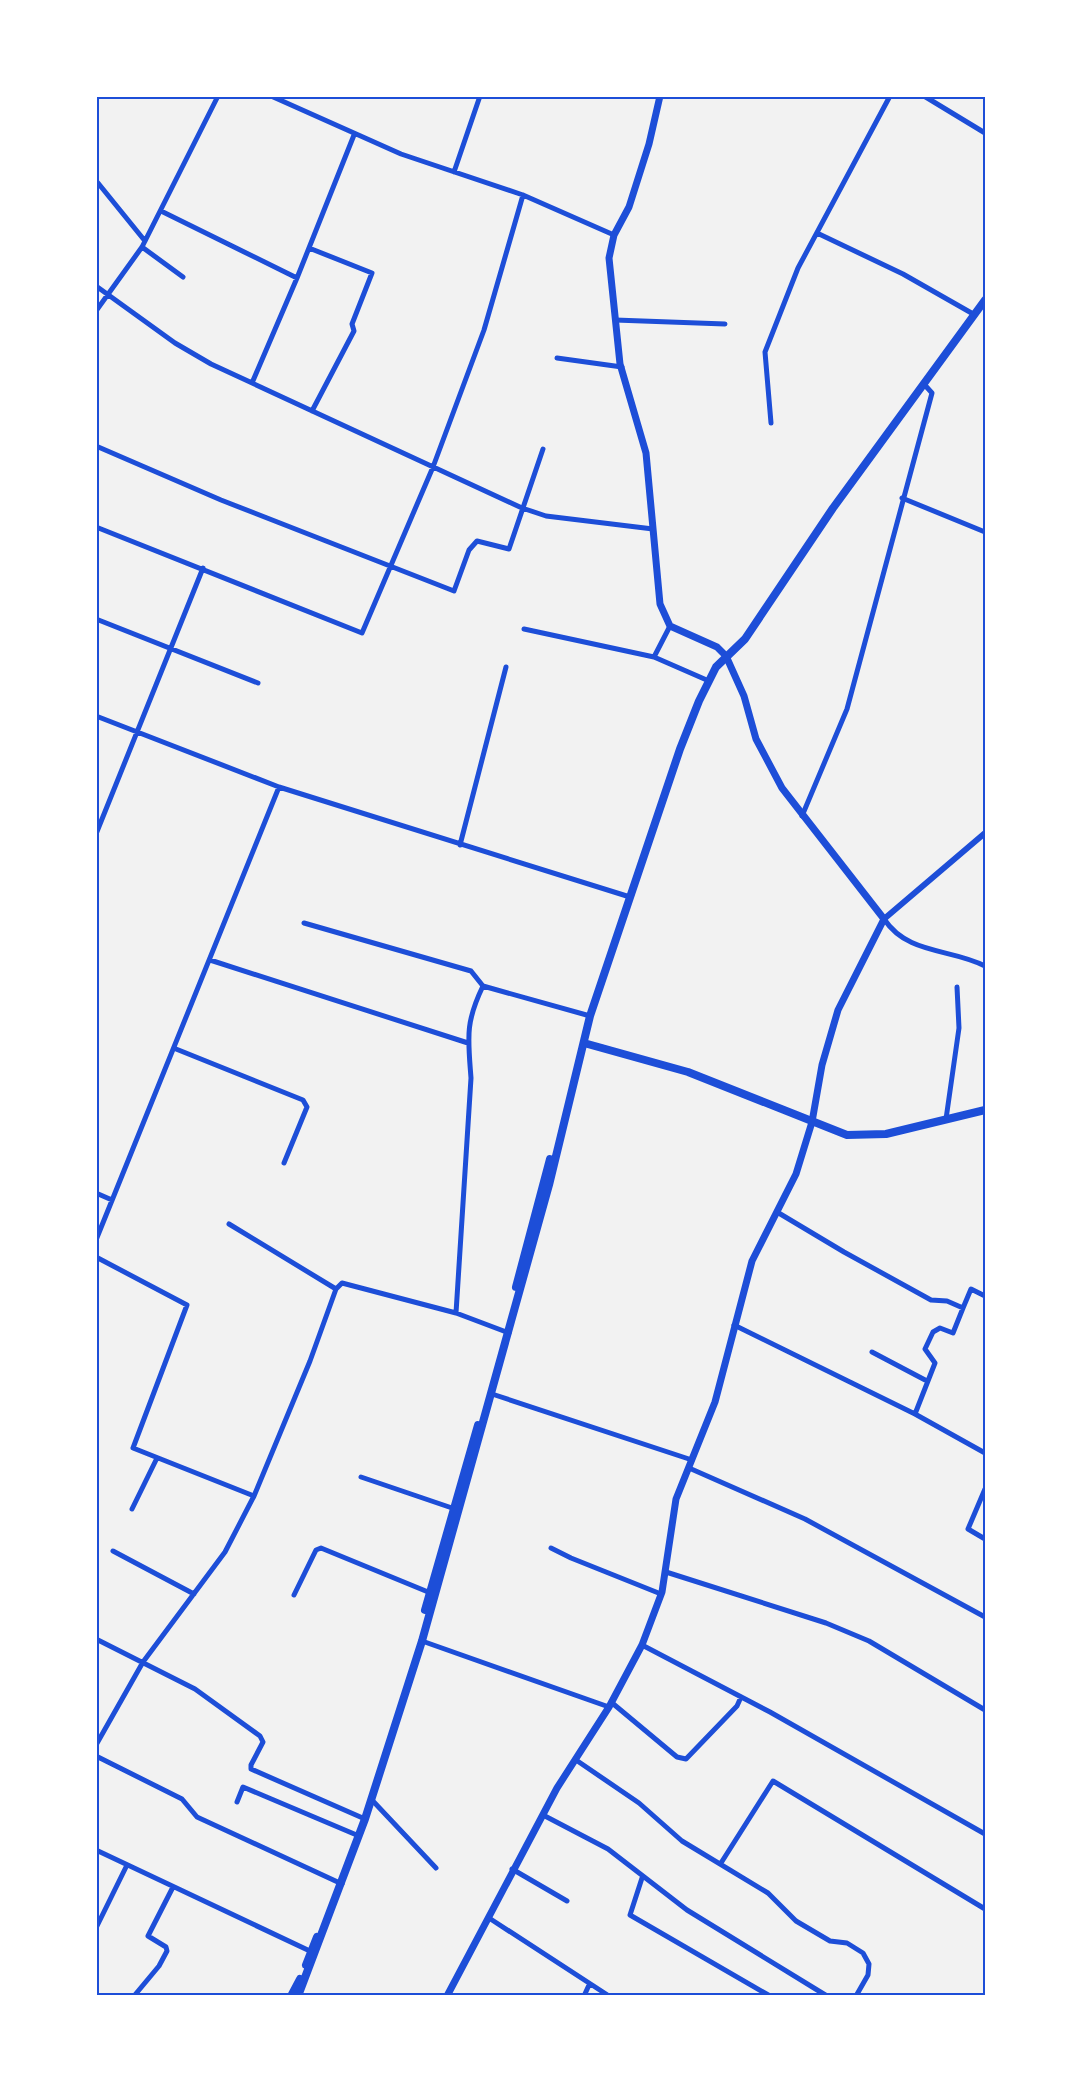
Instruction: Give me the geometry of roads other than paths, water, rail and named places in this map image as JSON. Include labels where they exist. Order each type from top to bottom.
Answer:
[{"type":"main road","points":[[447,1996],[489,1918],[512,1869],[557,1788],[610,1704],[642,1645],[661,1594],[676,1499],[715,1402],[752,1261],[795,1174],[812,1122],[830,1030],[884,919],[782,788],[756,739],[744,696],[726,656],[717,647],[670,626],[660,604],[646,453],[622,367],[609,258],[614,235],[629,207],[649,144],[660,96]]},
{"type":"main road","points":[[456,1510],[492,1394],[590,1016],[680,749],[709,681],[716,667],[751,630],[833,508],[985,300]]},
{"type":"main road","points":[[584,1043],[688,1072],[847,1135],[886,1134],[985,1110]]},
{"type":"main road","points":[[363,1819],[432,1594],[507,1333]]},
{"type":"main road","points":[[298,1996],[371,1799],[422,1641],[432,1594]]},
{"type":"main road","points":[[291,1996],[314,1953]]},
{"type":"street","points":[[96,311],[109,296],[142,247],[218,96]]},
{"type":"street","points":[[271,96],[354,135],[523,195],[614,235]]},
{"type":"street","points":[[454,172],[480,96]]},
{"type":"street","points":[[771,423],[765,352],[798,268],[890,96]]},
{"type":"street","points":[[924,96],[985,134]]},
{"type":"street","points":[[252,383],[354,135]]},
{"type":"street","points":[[98,183],[145,241]]},
{"type":"street","points":[[96,527],[362,633],[433,467],[484,330],[523,195]]},
{"type":"street","points":[[160,211],[297,278]]},
{"type":"street","points":[[816,232],[903,274],[975,315]]},
{"type":"street","points":[[142,247],[183,278]]},
{"type":"street","points":[[309,248],[372,273],[352,324],[354,332],[312,411]]},
{"type":"street","points":[[96,286],[175,343],[252,383],[522,508],[546,516],[654,529]]},
{"type":"street","points":[[615,320],[725,324]]},
{"type":"street","points":[[557,358],[622,367]]},
{"type":"street","points":[[802,816],[847,709],[932,393],[923,383]]},
{"type":"street","points":[[96,446],[221,500],[454,591],[469,550],[477,541],[509,549],[543,449]]},
{"type":"street","points":[[902,498],[985,532]]},
{"type":"street","points":[[96,834],[203,568]]},
{"type":"street","points":[[96,619],[258,683]]},
{"type":"street","points":[[654,657],[670,626]]},
{"type":"street","points":[[524,629],[654,657],[709,681]]},
{"type":"street","points":[[460,845],[506,667]]},
{"type":"street","points":[[96,716],[279,787],[630,897]]},
{"type":"street","points":[[96,1240],[176,1049],[279,787]]},
{"type":"street","points":[[984,836],[884,919],[891,930],[922,949],[970,958],[985,966]]},
{"type":"street","points":[[304,923],[471,971],[483,986],[590,1016]]},
{"type":"street","points":[[210,960],[468,1043]]},
{"type":"street","points":[[456,1313],[471,1078],[468,1043],[470,1013],[483,986]]},
{"type":"street","points":[[946,1119],[959,1028],[957,987]]},
{"type":"street","points":[[176,1049],[303,1100],[308,1107],[284,1163]]},
{"type":"street","points":[[96,1193],[112,1200]]},
{"type":"street","points":[[777,1212],[932,1300],[947,1301],[963,1308]]},
{"type":"street","points":[[229,1224],[336,1289]]},
{"type":"street","points":[[96,1257],[187,1305],[133,1448],[254,1496]]},
{"type":"street","points":[[96,1745],[142,1662],[225,1552],[254,1496],[310,1361],[336,1289],[342,1283],[456,1313],[507,1333]]},
{"type":"street","points":[[915,1414],[935,1363],[925,1349],[933,1332],[939,1328],[953,1333],[971,1289],[985,1296]]},
{"type":"street","points":[[734,1325],[915,1414],[985,1453]]},
{"type":"street","points":[[872,1352],[927,1381]]},
{"type":"street","points":[[492,1394],[692,1460]]},
{"type":"street","points":[[132,1509],[157,1458]]},
{"type":"street","points":[[689,1468],[805,1519],[985,1617]]},
{"type":"street","points":[[362,1477],[456,1510]]},
{"type":"street","points":[[985,1490],[968,1529],[985,1539]]},
{"type":"street","points":[[294,1595],[316,1550],[321,1548],[432,1594]]},
{"type":"street","points":[[551,1548],[661,1594]]},
{"type":"street","points":[[113,1551],[194,1594]]},
{"type":"street","points":[[666,1572],[826,1623],[858,1637],[985,1710]]},
{"type":"street","points":[[96,1639],[195,1689],[260,1736],[263,1742],[251,1769],[363,1819]]},
{"type":"street","points":[[422,1641],[610,1704],[677,1757],[686,1760],[737,1706],[741,1697]]},
{"type":"street","points":[[642,1645],[741,1697],[985,1834]]},
{"type":"street","points":[[96,1756],[182,1799],[197,1817],[340,1883]]},
{"type":"street","points":[[576,1760],[639,1803],[682,1841],[768,1893],[796,1921],[830,1941],[847,1943],[863,1953],[869,1964],[868,1975],[856,1996]]},
{"type":"street","points":[[721,1863],[773,1781],[985,1910]]},
{"type":"street","points":[[237,1802],[243,1787],[357,1835]]},
{"type":"street","points":[[371,1799],[436,1868]]},
{"type":"street","points":[[543,1815],[608,1849],[642,1878],[687,1910],[827,1996]]},
{"type":"street","points":[[96,1850],[314,1953]]},
{"type":"street","points":[[96,1928],[127,1865]]},
{"type":"street","points":[[512,1869],[567,1901]]},
{"type":"street","points":[[642,1878],[630,1915],[770,1996]]},
{"type":"street","points":[[134,1996],[159,1966],[167,1951],[166,1947],[148,1936],[173,1887]]},
{"type":"street","points":[[489,1918],[609,1996]]},
{"type":"street","points":[[584,1996],[590,1985]]}]
